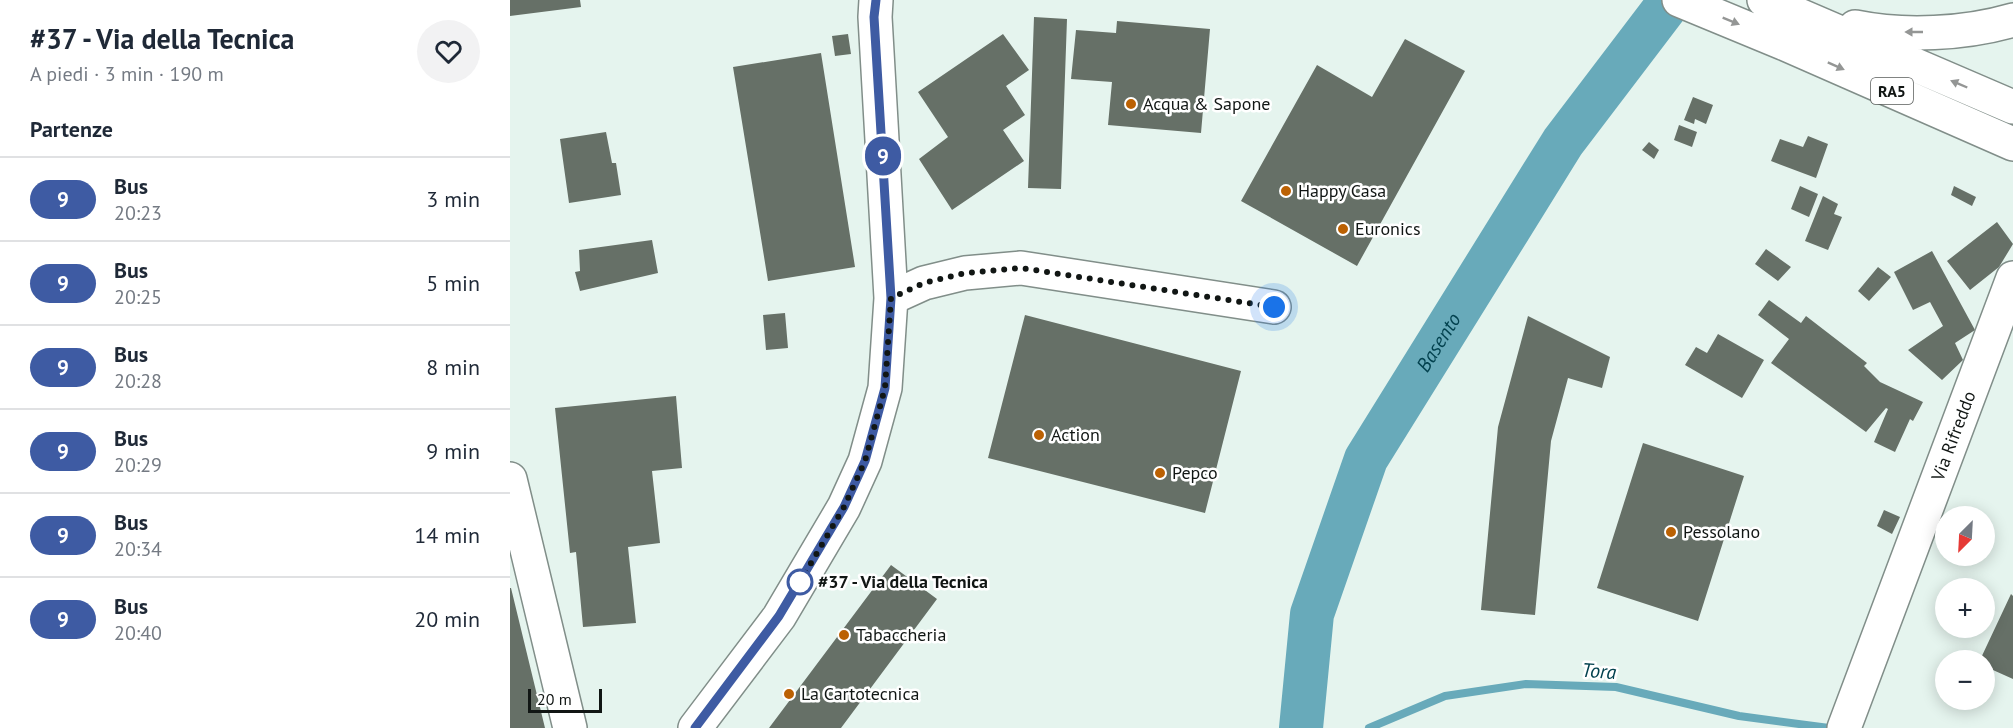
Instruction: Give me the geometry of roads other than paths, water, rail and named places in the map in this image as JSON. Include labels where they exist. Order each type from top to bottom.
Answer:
[{"type":"main road","points":[[695,728],[779,616],[844,507],[865,461],[885,388],[891,298],[874,17],[876,0]]},
{"type":"main road","name":"RA5","points":[[1679,0],[1783,43],[2007,142]]},
{"type":"main road","name":"RA5","points":[[1764,0],[2013,107]]},
{"type":"main road","points":[[1799,15],[1876,31],[1917,33],[1992,26],[2013,20]]},
{"type":"main road","points":[[891,298],[924,283],[965,273],[1021,268],[1274,307]]},
{"type":"main road","name":"Via Rifreddo","points":[[1844,728],[2004,335],[2013,278]]},
{"type":"main road","points":[[510,479],[570,728]]},
{"type":"waterway","name":"Basento","points":[[1301,728],[1312,614],[1366,459],[1563,142],[1671,0]]},
{"type":"waterway","name":"Tora","points":[[1369,728],[1445,696],[1526,684],[1616,687],[1739,716],[1829,728]]},
{"type":"place","name":"Acqua & Sapone","points":[[1131,104]]},
{"type":"place","name":"Happy Casa","points":[[1286,191]]},
{"type":"place","name":"Euronics","points":[[1343,229]]},
{"type":"place","name":"Action","points":[[1039,435]]},
{"type":"place","name":"Pepco","points":[[1160,473]]},
{"type":"place","name":"Pessolano","points":[[1671,532]]},
{"type":"place","name":"#37 - Via della Tecnica","points":[[800,582]]},
{"type":"place","name":"Tabaccheria","points":[[844,635]]},
{"type":"place","name":"La Cartotecnica","points":[[789,694]]}]
